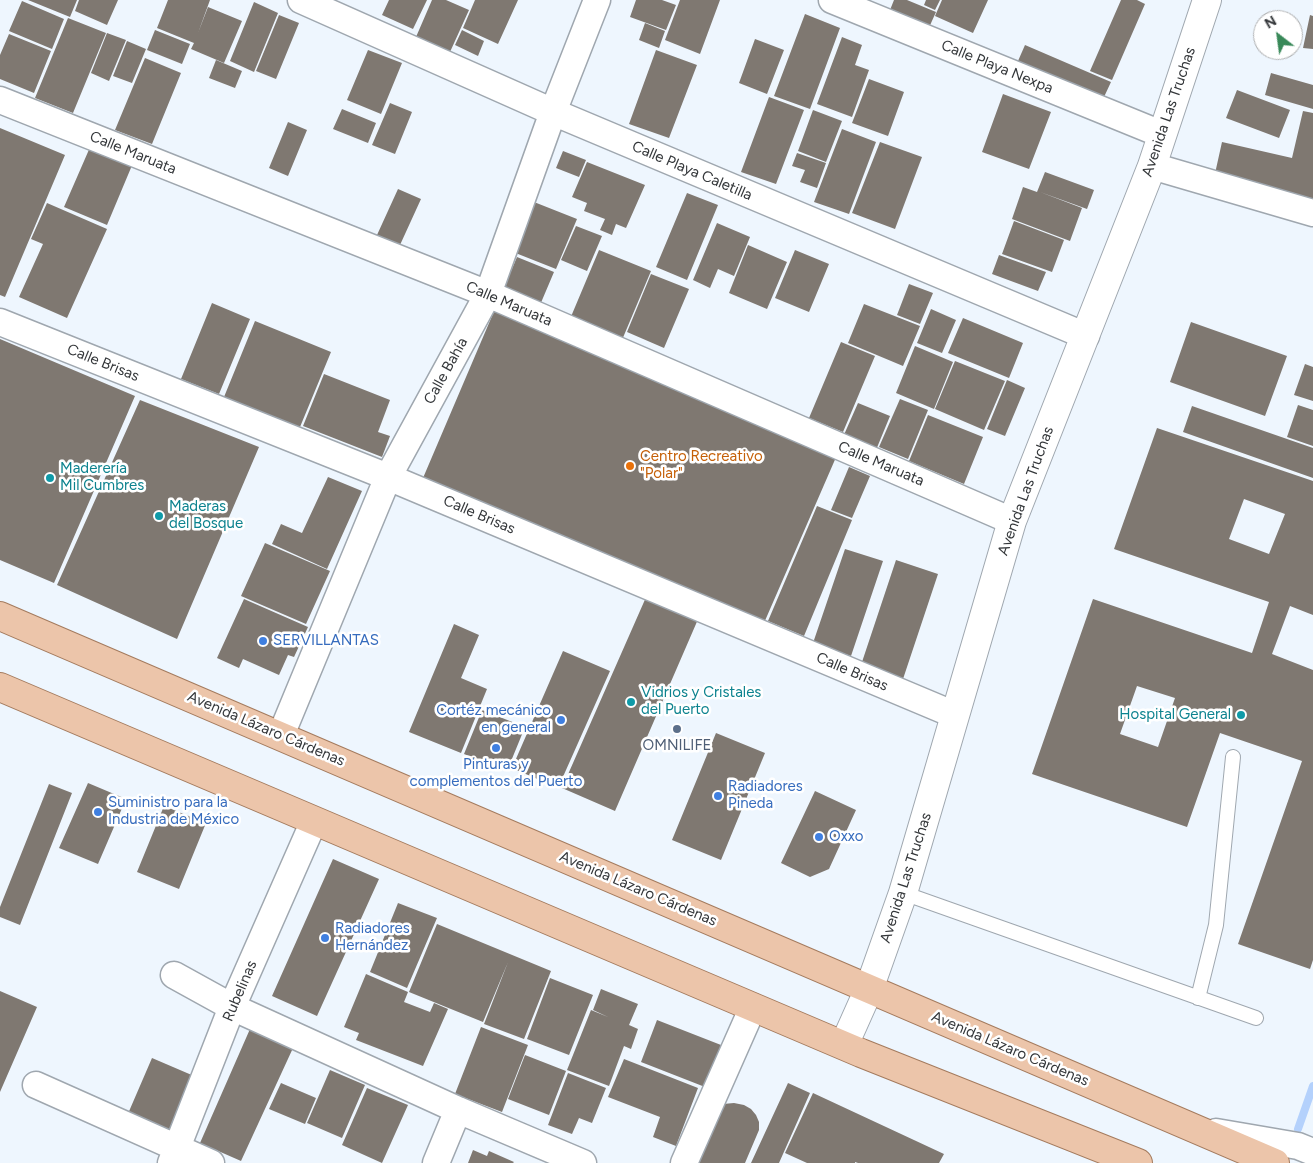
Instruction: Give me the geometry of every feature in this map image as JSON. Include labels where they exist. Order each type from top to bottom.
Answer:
[{"type":"main road","name":"Avenida Lázaro Cárdenas","points":[[0,616],[1275,1163]]},
{"type":"main road","points":[[0,687],[844,1046],[1138,1163]]},
{"type":"street","name":"Calle Playa Caletilla","points":[[301,0],[553,112],[1086,336]]},
{"type":"street","name":"Calle Bahía","points":[[281,735],[388,477],[488,294],[553,112],[597,0]]},
{"type":"street","name":"Calle Playa Nexpa","points":[[832,0],[1161,134]]},
{"type":"street","name":"Avenida Las Truchas","points":[[844,1046],[869,989],[903,893],[1012,521],[1152,166],[1161,134],[1207,0]]},
{"type":"street","name":"Calle Maruata","points":[[0,100],[488,294],[1012,521]]},
{"type":"street","points":[[1152,166],[1313,213]]},
{"type":"street","name":"Calle Brisas","points":[[0,322],[388,477],[955,715]]},
{"type":"street","name":"Rubelinas","points":[[174,1155],[232,1007],[314,820]]},
{"type":"street","points":[[174,975],[232,1007],[458,1110],[583,1163]]},
{"type":"street","points":[[684,1163],[753,1007]]},
{"type":"street","points":[[36,1085],[174,1155],[211,1163]]},
{"type":"street","points":[[436,1163],[458,1110]]},
{"type":"street","points":[[1196,1128],[1298,1146],[1313,1152]]},
{"type":"lane","points":[[1198,998],[1216,925],[1233,757]]},
{"type":"lane","points":[[903,893],[1256,1018]]},
{"type":"building","points":[[28,0],[77,0],[70,17]]},
{"type":"building","points":[[79,0],[118,0],[107,25],[75,11]]},
{"type":"building","points":[[168,0],[210,0],[198,33],[208,7],[242,21],[224,63],[191,49],[194,43],[157,28]]},
{"type":"building","points":[[389,0],[427,0],[413,29],[382,15]]},
{"type":"building","points":[[432,0],[446,0],[469,10],[450,52],[416,37]]},
{"type":"building","points":[[475,0],[518,0],[498,44],[463,28]]},
{"type":"building","points":[[636,0],[662,0],[676,5],[666,30],[630,17]]},
{"type":"building","points":[[680,0],[720,0],[700,54],[665,40]]},
{"type":"building","points":[[894,0],[907,0],[936,12],[927,32],[888,15]]},
{"type":"building","points":[[926,0],[940,0],[935,10],[924,5]]},
{"type":"building","points":[[942,0],[988,0],[973,33],[935,16]]},
{"type":"building","points":[[1121,0],[1137,0],[1145,4],[1112,80],[1090,71]]},
{"type":"building","points":[[22,1],[64,19],[52,49],[9,31]]},
{"type":"building","points":[[254,2],[278,13],[254,72],[230,61]]},
{"type":"building","points":[[805,14],[840,28],[810,109],[774,96]]},
{"type":"building","points":[[279,15],[299,23],[276,79],[256,71]]},
{"type":"building","points":[[1310,15],[1313,16],[1313,49],[1303,48]]},
{"type":"building","points":[[68,18],[106,33],[73,113],[35,98]]},
{"type":"building","points":[[645,23],[665,31],[659,48],[639,40]]},
{"type":"building","points":[[155,30],[190,44],[182,64],[147,50]]},
{"type":"building","points":[[462,30],[484,41],[478,56],[455,45]]},
{"type":"building","points":[[107,33],[126,40],[109,81],[91,73]]},
{"type":"building","points":[[9,34],[51,51],[34,93],[0,79],[0,55]]},
{"type":"building","points":[[842,37],[862,45],[855,65],[869,70],[852,117],[817,104]]},
{"type":"building","points":[[755,39],[784,50],[767,94],[739,83]]},
{"type":"building","points":[[127,41],[146,49],[132,83],[113,76]]},
{"type":"building","points":[[1025,45],[1111,82],[1104,97],[1018,61]]},
{"type":"building","points":[[368,50],[402,63],[381,114],[347,100]]},
{"type":"building","points":[[656,50],[697,65],[669,138],[629,124]]},
{"type":"building","points":[[145,58],[181,73],[152,144],[115,130]]},
{"type":"building","points":[[216,60],[242,71],[235,88],[209,78]]},
{"type":"building","points":[[1271,73],[1313,85],[1313,109],[1265,95]]},
{"type":"building","points":[[869,79],[904,92],[888,136],[852,123]]},
{"type":"building","points":[[1237,90],[1290,110],[1279,138],[1226,118]]},
{"type":"building","points":[[1003,94],[1051,112],[1029,169],[982,152]]},
{"type":"building","points":[[769,97],[804,110],[776,184],[741,172]]},
{"type":"building","points":[[390,103],[412,112],[395,154],[372,145]]},
{"type":"building","points":[[342,109],[376,123],[368,143],[333,129]]},
{"type":"building","points":[[813,110],[842,121],[826,162],[798,151]]},
{"type":"building","points":[[1303,111],[1313,113],[1313,200],[1214,178],[1222,142],[1292,158]]},
{"type":"building","points":[[288,122],[307,130],[288,176],[269,168]]},
{"type":"building","points":[[0,128],[65,155],[5,297],[0,295]]},
{"type":"building","points":[[842,129],[876,142],[849,214],[814,202]]},
{"type":"building","points":[[880,142],[922,157],[895,229],[852,213]]},
{"type":"building","points":[[91,145],[133,163],[107,225],[64,207]]},
{"type":"building","points":[[563,151],[586,160],[579,177],[556,168]]},
{"type":"building","points":[[797,153],[826,163],[817,188],[800,182],[805,170],[792,166]]},
{"type":"building","points":[[587,162],[645,185],[626,228],[616,224],[612,235],[600,230],[605,219],[584,211],[587,203],[572,197]]},
{"type":"building","points":[[1045,172],[1094,190],[1087,209],[1040,192],[1082,208],[1070,241],[1012,219],[1023,187],[1037,192]]},
{"type":"building","points":[[398,189],[421,199],[400,245],[377,235]]},
{"type":"building","points":[[687,193],[718,205],[687,280],[656,267]]},
{"type":"building","points":[[534,202],[577,219],[556,269],[513,252]]},
{"type":"building","points":[[47,203],[107,229],[67,318],[19,297],[43,244],[31,239]]},
{"type":"building","points":[[1014,221],[1064,240],[1052,272],[1002,254]]},
{"type":"building","points":[[717,223],[750,237],[734,276],[718,269],[710,288],[693,280]]},
{"type":"building","points":[[576,226],[602,236],[587,271],[561,260]]},
{"type":"building","points":[[748,245],[787,262],[767,309],[729,293]]},
{"type":"building","points":[[599,250],[651,271],[622,340],[570,319]]},
{"type":"building","points":[[795,250],[829,264],[809,312],[775,298]]},
{"type":"building","points":[[999,255],[1046,272],[1038,291],[992,274]]},
{"type":"building","points":[[517,257],[554,272],[540,305],[503,290]]},
{"type":"building","points":[[651,274],[689,289],[664,348],[627,332]]},
{"type":"building","points":[[909,284],[933,293],[920,324],[897,315]]},
{"type":"building","points":[[212,303],[250,319],[219,394],[181,379]]},
{"type":"building","points":[[864,304],[920,326],[903,366],[848,343]]},
{"type":"building","name":"Centro Recreativo \"Polar\"","points":[[495,309],[837,455],[764,623],[423,478]]},
{"type":"building","points":[[931,309],[956,320],[942,353],[917,343]]},
{"type":"building","points":[[963,318],[1023,343],[1009,378],[948,353]]},
{"type":"building","points":[[255,321],[331,352],[300,427],[224,397]]},
{"type":"building","points":[[1191,322],[1287,356],[1265,416],[1170,382]]},
{"type":"building","name":"Maderería Mil Cumbres","points":[[0,339],[135,396],[54,583],[0,560]]},
{"type":"building","points":[[841,342],[875,356],[843,432],[809,418]]},
{"type":"building","points":[[915,346],[953,362],[934,409],[896,393]]},
{"type":"building","points":[[955,361],[1005,381],[984,430],[935,409]]},
{"type":"building","points":[[1305,364],[1313,367],[1313,401],[1294,395]]},
{"type":"building","points":[[324,374],[390,400],[378,432],[390,436],[382,457],[303,426]]},
{"type":"building","points":[[1007,380],[1025,388],[1005,436],[987,429]]},
{"type":"building","points":[[900,399],[928,410],[908,459],[879,447]]},
{"type":"building","name":"Maderas del Bosque","points":[[140,400],[259,447],[177,639],[57,585]]},
{"type":"building","points":[[858,403],[890,416],[876,450],[843,437]]},
{"type":"building","points":[[1298,405],[1313,410],[1313,446],[1287,437]]},
{"type":"building","points":[[1192,406],[1313,448],[1313,478],[1183,432]]},
{"type":"building","points":[[928,415],[983,437],[964,484],[909,461]]},
{"type":"building","name":"Hospital General","points":[[1157,428],[1313,481],[1313,615],[1290,606],[1272,654],[1313,670],[1313,960],[1310,969],[1238,944],[1302,761],[1220,733],[1187,827],[1032,774],[1093,599],[1252,653],[1269,602],[1114,549]],"holes":[[[1244,499],[1285,514],[1269,554],[1229,539]],[[1137,686],[1175,698],[1158,747],[1120,734]]]},
{"type":"building","points":[[849,467],[870,476],[852,518],[831,510]]},
{"type":"building","points":[[328,477],[362,491],[327,569],[272,544],[281,524],[302,533]]},
{"type":"building","points":[[817,506],[852,520],[804,636],[768,621]]},
{"type":"building","points":[[265,543],[330,571],[306,624],[241,596]]},
{"type":"building","points":[[845,549],[883,561],[851,656],[813,643]]},
{"type":"building","points":[[896,560],[938,574],[903,679],[861,665]]},
{"type":"building","name":"Vidrios y Cristales del Puerto","points":[[647,595],[699,617],[615,811],[562,788]]},
{"type":"building","name":"SERVILLANTAS","points":[[244,599],[308,627],[294,657],[288,655],[279,675],[243,659],[239,668],[217,658]]},
{"type":"building","points":[[454,624],[479,635],[461,678],[487,689],[461,753],[409,732]]},
{"type":"building","name":"Cortéz mecánico en general","points":[[563,651],[610,671],[558,788],[512,768]]},
{"type":"building","points":[[482,710],[525,727],[507,771],[464,754]]},
{"type":"building","name":"Radiadores Pineda","points":[[716,733],[765,753],[721,860],[672,840]]},
{"type":"building","points":[[88,783],[126,799],[98,864],[59,848]]},
{"type":"building","points":[[49,784],[72,793],[20,925],[0,917],[0,907]]},
{"type":"building","name":"Oxxo","points":[[815,791],[856,810],[829,869],[810,877],[781,863]]},
{"type":"building","points":[[164,806],[206,823],[179,889],[137,872]]},
{"type":"building","name":"Radiadores Hernández","points":[[333,859],[379,879],[317,1016],[272,996]]},
{"type":"building","points":[[398,903],[437,918],[407,988],[370,972]]},
{"type":"building","points":[[437,924],[551,971],[524,1039],[484,1024],[508,962],[483,1022],[409,992]]},
{"type":"building","points":[[366,974],[408,992],[404,1002],[430,1012],[434,1003],[448,1009],[423,1066],[356,1040],[359,1033],[344,1027]]},
{"type":"building","points":[[550,978],[593,995],[569,1055],[527,1039]]},
{"type":"building","points":[[601,989],[638,1004],[629,1025],[638,1029],[631,1049],[624,1046],[609,1086],[567,1070],[591,1010],[608,1017],[593,1010]]},
{"type":"building","points":[[0,991],[37,1007],[0,1092]]},
{"type":"building","points":[[657,1020],[721,1045],[705,1087],[641,1062]]},
{"type":"building","points":[[481,1027],[528,1045],[502,1112],[455,1094]]},
{"type":"building","points":[[250,1029],[293,1048],[241,1161],[200,1143]]},
{"type":"building","points":[[525,1055],[566,1071],[549,1115],[508,1099]]},
{"type":"building","points":[[152,1058],[194,1076],[168,1134],[127,1116]]},
{"type":"building","points":[[624,1059],[698,1088],[676,1146],[653,1137],[660,1117],[608,1097]]},
{"type":"building","points":[[330,1070],[365,1085],[342,1138],[307,1123]]},
{"type":"building","points":[[568,1073],[606,1088],[592,1123],[579,1118],[572,1134],[548,1125]]},
{"type":"building","points":[[281,1083],[316,1098],[305,1124],[269,1109]]},
{"type":"building","points":[[788,1083],[810,1093],[779,1163],[751,1163]]},
{"type":"building","points":[[367,1088],[408,1105],[382,1163],[342,1145]]},
{"type":"building","points":[[813,1093],[944,1154],[939,1163],[807,1163],[785,1153]]},
{"type":"building","points":[[734,1103],[751,1109],[759,1122],[759,1130],[745,1163],[691,1163],[723,1104]]},
{"type":"building","points":[[473,1150],[487,1156],[489,1151],[514,1162],[468,1163]]},
{"type":"waterway","points":[[1298,1129],[1313,1086]]},
{"type":"place","name":"Centro Recreativo \"Polar\"","points":[[630,466]]},
{"type":"place","name":"Maderería Mil Cumbres","points":[[50,478]]},
{"type":"place","name":"Maderas del Bosque","points":[[159,516]]},
{"type":"place","name":"SERVILLANTAS","points":[[263,641]]},
{"type":"place","name":"Vidrios y Cristales del Puerto","points":[[631,702]]},
{"type":"place","name":"Hospital General","points":[[1241,715]]},
{"type":"place","name":"Cortéz mecánico en general","points":[[561,720]]},
{"type":"place","name":"OMNILIFE","points":[[677,729]]},
{"type":"place","name":"Pinturas y complementos del Puerto","points":[[496,748]]},
{"type":"place","name":"Radiadores Pineda","points":[[718,796]]},
{"type":"place","name":"Suministro para la Industria de México","points":[[98,812]]},
{"type":"place","name":"Oxxo","points":[[819,837]]},
{"type":"place","name":"Radiadores Hernández","points":[[325,938]]}]
